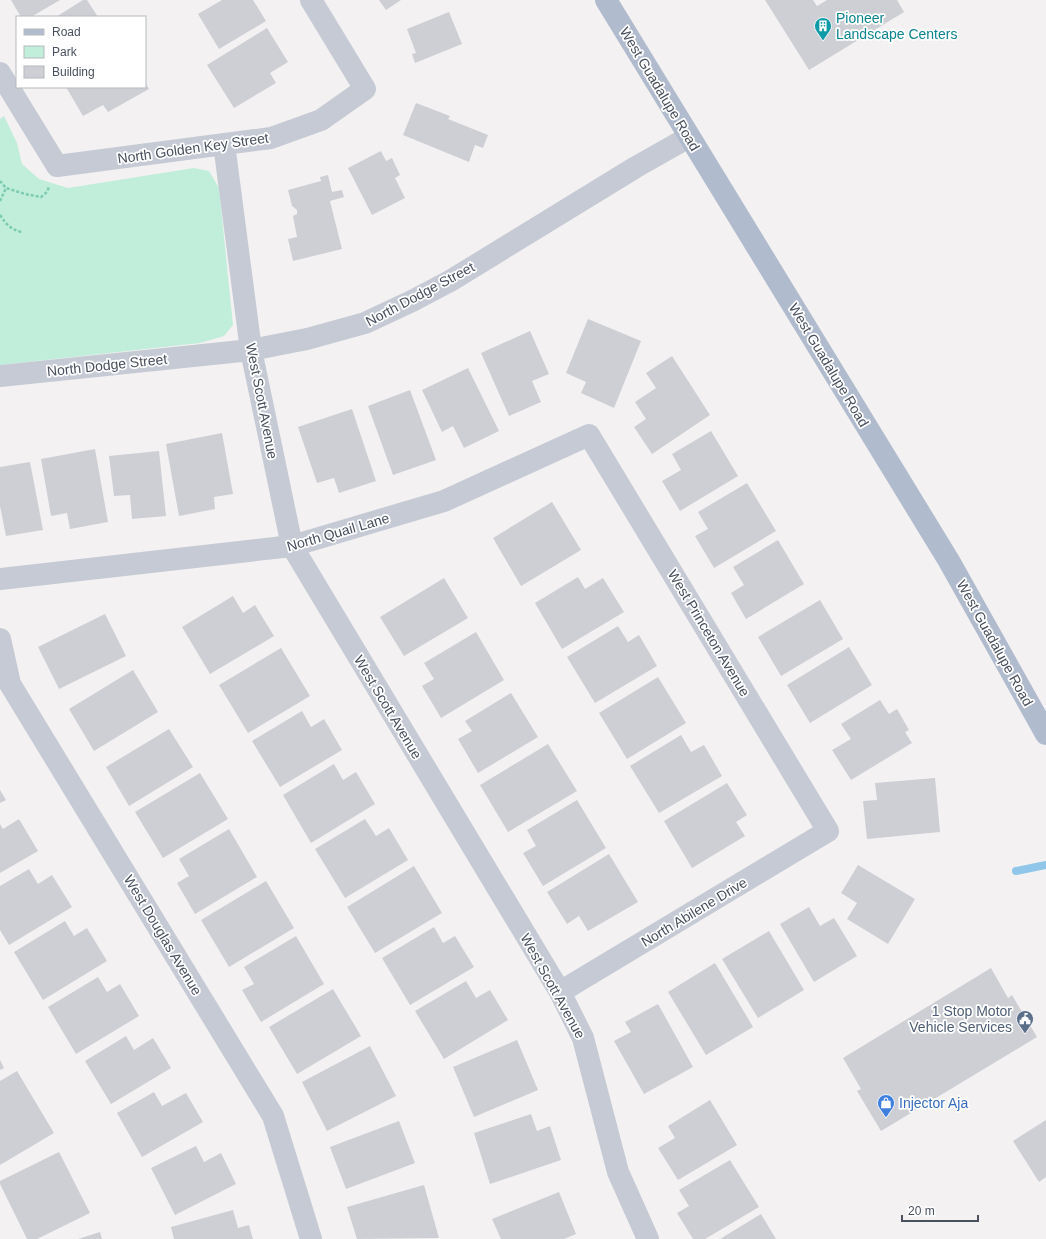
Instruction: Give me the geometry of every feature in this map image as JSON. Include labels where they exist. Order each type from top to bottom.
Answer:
[{"type":"main road","name":"West Guadalupe Road","points":[[606,0],[949,561],[1046,734]]},
{"type":"street","name":"North Golden Key Street","points":[[57,166],[271,138],[321,120],[366,89],[311,0]]},
{"type":"street","points":[[0,73],[57,166]]},
{"type":"street","name":"North Dodge Street","points":[[0,376],[251,350],[307,339],[365,323],[412,301],[450,280],[636,167],[689,137]]},
{"type":"street","name":"West Scott Avenue","points":[[224,144],[251,350],[292,546],[560,992],[583,1038],[618,1172],[648,1239]]},
{"type":"street","name":"North Quail Lane","points":[[0,579],[292,546],[444,501],[589,435]]},
{"type":"street","name":"West Princeton Avenue","points":[[589,435],[828,831]]},
{"type":"street","name":"West Douglas Avenue","points":[[0,639],[10,684],[273,1116],[310,1239]]},
{"type":"street","name":"North Abilene Drive","points":[[560,992],[828,831]]},
{"type":"path","points":[[0,181],[6,188],[24,194],[41,197],[47,192],[57,166]]},
{"type":"path","points":[[0,201],[6,188]]},
{"type":"path","points":[[0,215],[6,225],[16,231],[22,232]]},
{"type":"green space","points":[[4,116],[17,143],[22,164],[39,179],[68,188],[194,168],[209,171],[219,188],[233,325],[224,336],[200,343],[0,365],[0,119]]},
{"type":"building","points":[[11,0],[60,0],[33,16],[20,16]]},
{"type":"building","points":[[83,0],[87,0],[97,16],[58,16]]},
{"type":"building","points":[[222,0],[253,0],[266,21],[219,49],[198,14]]},
{"type":"building","points":[[379,0],[401,0],[386,10]]},
{"type":"building","name":"Pioneer Landscape Centers","points":[[765,0],[813,0],[817,6],[827,0],[897,0],[904,12],[809,70]]},
{"type":"building","points":[[449,12],[462,44],[415,63],[412,54],[416,53],[407,29]]},
{"type":"building","points":[[267,28],[288,62],[270,73],[276,83],[234,108],[207,65]]},
{"type":"building","points":[[146,84],[149,89],[108,112],[103,105],[83,116],[67,88],[146,88]]},
{"type":"building","points":[[416,103],[450,116],[448,119],[488,135],[483,148],[475,145],[469,162],[403,135]]},
{"type":"building","points":[[381,151],[386,161],[392,158],[400,175],[395,178],[405,198],[372,215],[348,168]]},
{"type":"building","points":[[328,175],[332,192],[342,190],[344,197],[330,201],[342,249],[293,261],[288,239],[297,237],[293,216],[297,214],[297,210],[292,206],[288,190],[321,181],[320,177]]},
{"type":"building","points":[[588,319],[641,341],[614,408],[581,393],[586,382],[566,373]]},
{"type":"building","points":[[530,331],[549,374],[532,381],[541,402],[509,416],[481,353]]},
{"type":"building","points":[[672,356],[710,415],[652,454],[634,427],[646,419],[635,402],[656,388],[646,373]]},
{"type":"building","points":[[468,368],[499,431],[464,448],[453,426],[442,432],[422,390]]},
{"type":"building","points":[[410,390],[436,460],[393,475],[368,406]]},
{"type":"building","points":[[352,409],[376,481],[339,493],[334,478],[317,483],[298,427]]},
{"type":"building","points":[[711,431],[738,476],[680,511],[662,481],[681,470],[672,454]]},
{"type":"building","points":[[222,433],[233,494],[214,497],[215,509],[179,516],[166,444]]},
{"type":"building","points":[[95,449],[108,522],[70,529],[67,513],[51,516],[41,459]]},
{"type":"building","points":[[159,451],[166,516],[132,519],[130,495],[114,496],[109,456]]},
{"type":"building","points":[[30,462],[43,530],[6,536],[0,506],[0,467]]},
{"type":"building","points":[[747,483],[776,531],[714,568],[695,536],[708,529],[698,512]]},
{"type":"building","points":[[552,502],[581,550],[521,586],[493,538]]},
{"type":"building","points":[[778,540],[804,584],[746,619],[731,593],[744,585],[733,567]]},
{"type":"building","points":[[578,577],[585,589],[603,578],[624,612],[562,649],[535,603]]},
{"type":"building","points":[[444,578],[468,618],[404,656],[380,617]]},
{"type":"building","points":[[233,596],[243,613],[255,605],[274,636],[210,674],[182,627]]},
{"type":"building","points":[[820,600],[843,639],[781,676],[758,637]]},
{"type":"building","points":[[105,614],[126,656],[59,689],[38,647]]},
{"type":"building","points":[[618,626],[628,642],[639,635],[657,666],[595,703],[567,657]]},
{"type":"building","points":[[476,632],[504,680],[441,718],[422,686],[434,679],[424,663]]},
{"type":"building","points":[[849,647],[872,685],[810,723],[787,685]]},
{"type":"building","points":[[281,648],[310,696],[248,733],[219,685]]},
{"type":"building","points":[[133,670],[158,712],[94,751],[69,709]]},
{"type":"building","points":[[658,677],[686,723],[627,759],[599,713]]},
{"type":"building","points":[[511,693],[538,737],[478,773],[458,739],[472,731],[465,721]]},
{"type":"building","points":[[880,700],[889,714],[897,709],[909,730],[905,732],[912,743],[851,780],[832,750],[851,739],[841,724]]},
{"type":"building","points":[[302,711],[311,727],[324,719],[342,750],[280,787],[252,741]]},
{"type":"building","points":[[169,729],[193,767],[129,806],[106,767]]},
{"type":"building","points":[[681,735],[691,752],[704,745],[722,776],[659,813],[630,766]]},
{"type":"building","points":[[548,744],[577,791],[508,832],[480,785]]},
{"type":"building","points":[[334,764],[343,780],[356,772],[375,804],[311,843],[283,795]]},
{"type":"building","points":[[200,773],[228,819],[163,858],[135,812]]},
{"type":"building","points":[[935,778],[940,832],[867,839],[863,801],[877,800],[875,783]]},
{"type":"building","points":[[727,783],[747,815],[736,822],[745,836],[692,868],[664,821]]},
{"type":"building","points":[[0,790],[6,800],[0,803]]},
{"type":"building","points":[[577,800],[606,848],[543,886],[523,853],[536,846],[527,830]]},
{"type":"building","points":[[19,819],[38,851],[0,873],[0,824],[3,829]]},
{"type":"building","points":[[365,819],[376,836],[389,828],[408,860],[345,898],[315,849]]},
{"type":"building","points":[[229,829],[257,877],[195,914],[177,883],[189,876],[179,859]]},
{"type":"building","points":[[609,854],[638,902],[588,931],[579,916],[567,924],[547,892]]},
{"type":"building","points":[[858,865],[915,899],[888,944],[847,919],[857,903],[841,893]]},
{"type":"building","points":[[414,866],[442,913],[375,953],[347,907]]},
{"type":"building","points":[[29,869],[38,884],[52,875],[72,907],[9,945],[0,930],[0,886]]},
{"type":"building","points":[[266,881],[294,928],[229,967],[201,920]]},
{"type":"building","points":[[809,907],[820,926],[834,918],[857,956],[814,982],[780,924]]},
{"type":"building","points":[[65,921],[74,936],[87,928],[107,961],[43,1000],[14,952]]},
{"type":"building","points":[[434,927],[443,943],[455,936],[474,967],[410,1005],[382,958]]},
{"type":"building","points":[[769,931],[804,990],[758,1018],[722,959]]},
{"type":"building","points":[[296,936],[324,984],[261,1022],[242,990],[254,984],[244,967]]},
{"type":"building","points":[[715,963],[753,1027],[706,1055],[668,992]]},
{"type":"building","points":[[991,968],[1008,998],[1012,995],[1037,1037],[881,1131],[857,1091],[861,1089],[843,1058]]},
{"type":"building","points":[[98,977],[107,992],[120,984],[139,1016],[76,1054],[48,1007]]},
{"type":"building","points":[[466,981],[476,998],[490,990],[508,1020],[444,1059],[415,1011]]},
{"type":"building","points":[[333,989],[361,1036],[297,1074],[269,1027]]},
{"type":"building","points":[[658,1004],[693,1067],[644,1094],[614,1041],[631,1032],[625,1022]]},
{"type":"building","points":[[126,1036],[134,1050],[153,1038],[171,1068],[111,1104],[85,1061]]},
{"type":"building","points":[[517,1040],[538,1090],[474,1117],[453,1067]]},
{"type":"building","points":[[370,1046],[396,1096],[327,1131],[302,1082]]},
{"type":"building","points":[[0,1060],[4,1068],[0,1070]]},
{"type":"building","points":[[17,1071],[54,1133],[0,1165],[0,1081]]},
{"type":"building","points":[[154,1092],[162,1106],[186,1093],[203,1122],[142,1157],[117,1113]]},
{"type":"building","points":[[710,1100],[737,1145],[678,1180],[658,1148],[675,1138],[668,1126]]},
{"type":"building","points":[[531,1114],[537,1131],[550,1126],[561,1160],[490,1184],[474,1133]]},
{"type":"building","points":[[1046,1120],[1046,1177],[1039,1182],[1013,1141]]},
{"type":"building","points":[[399,1121],[415,1163],[346,1189],[330,1147]]},
{"type":"building","points":[[196,1146],[204,1162],[221,1153],[236,1184],[175,1215],[151,1168]]},
{"type":"building","points":[[59,1152],[90,1213],[37,1239],[27,1239],[0,1184],[0,1181]]},
{"type":"building","points":[[730,1160],[759,1207],[705,1239],[693,1239],[677,1213],[689,1206],[679,1190]]},
{"type":"building","points":[[424,1185],[439,1238],[357,1239],[347,1207]]},
{"type":"building","points":[[559,1192],[576,1234],[564,1239],[501,1239],[492,1219]]},
{"type":"building","points":[[233,1210],[238,1228],[249,1225],[253,1239],[174,1239],[171,1227]]},
{"type":"building","points":[[761,1214],[776,1239],[720,1239]]},
{"type":"building","points":[[100,1232],[102,1239],[78,1239]]},
{"type":"waterway","points":[[1016,871],[1046,865]]},
{"type":"place","name":"Pioneer Landscape Centers","points":[[823,41]]},
{"type":"place","name":"1 Stop Motor Vehicle Services","points":[[1025,1034]]},
{"type":"place","name":"Injector Aja","points":[[886,1118]]}]
